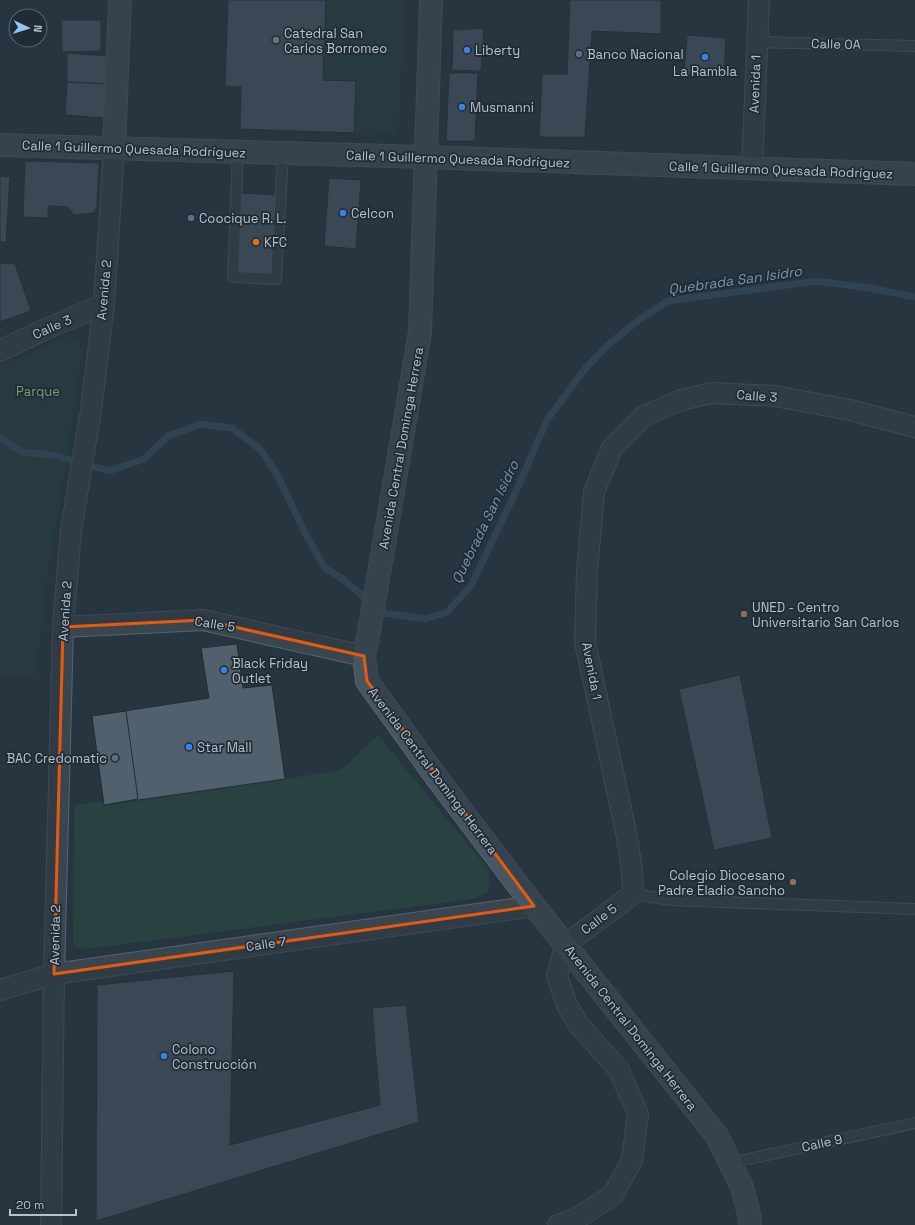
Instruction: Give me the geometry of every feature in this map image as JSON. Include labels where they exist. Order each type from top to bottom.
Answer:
[{"type":"main road","name":"Avenida 2","points":[[114,149],[120,0]]},
{"type":"main road","name":"Avenida Central Dominga Herrera","points":[[431,0],[420,332],[364,656],[367,681],[437,778],[534,906],[717,1136],[742,1186],[749,1214],[750,1225]]},
{"type":"main road","name":"Calle 1 Guillermo Quesada Rodríguez","points":[[0,145],[426,157],[915,174]]},
{"type":"street","name":"Avenida 1","points":[[752,169],[759,0]]},
{"type":"street","name":"Avenida 2","points":[[50,1225],[62,627],[72,530],[91,410],[104,304],[114,149]]},
{"type":"street","name":"Calle 3","points":[[0,351],[36,333],[104,304]]},
{"type":"street","name":"Calle 3","points":[[612,448],[644,416],[681,400],[712,393],[774,396],[850,410],[915,427]]},
{"type":"street","name":"Avenida 1","points":[[612,448],[594,492],[587,571],[585,642],[627,837],[632,871],[633,894]]},
{"type":"street","name":"Calle 5","points":[[62,627],[203,620],[364,656]]},
{"type":"street","name":"Calle 5","points":[[565,945],[633,894]]},
{"type":"street","name":"Calle 7","points":[[0,990],[54,974],[534,906]]},
{"type":"street","points":[[558,1225],[576,1219],[613,1195],[632,1160],[638,1114],[618,1070],[578,1024],[567,1005],[557,976],[565,945]]},
{"type":"lane","name":"Calle 0A","points":[[757,42],[915,46]]},
{"type":"lane","points":[[238,152],[233,277],[276,279],[283,154]]},
{"type":"lane","points":[[633,894],[671,900],[915,909]]},
{"type":"lane","name":"Calle 9","points":[[730,1163],[915,1123]]},
{"type":"highlighted area","points":[[203,620],[364,656],[367,681],[534,906],[54,974],[63,627]]},
{"type":"green space","points":[[326,0],[405,0],[398,135],[354,133],[356,81],[323,80]]},
{"type":"green space","name":"Parque","points":[[66,338],[75,340],[82,350],[68,449],[47,577],[36,676],[0,677],[0,366]]},
{"type":"green space","points":[[378,735],[488,869],[490,884],[488,892],[473,899],[87,949],[76,948],[73,942],[74,805],[285,779],[341,770]]},
{"type":"building","name":"Catedral San Carlos Borromeo","points":[[228,0],[326,0],[323,80],[356,81],[354,133],[240,129],[241,87],[225,86]]},
{"type":"building","name":"Banco Nacional","points":[[570,0],[661,0],[661,34],[592,31],[585,137],[539,137],[542,74],[567,74]]},
{"type":"building","points":[[61,20],[101,20],[101,51],[62,52]]},
{"type":"building","name":"Liberty","points":[[484,28],[481,71],[452,70],[453,30]]},
{"type":"building","name":"La Rambla","points":[[687,35],[726,38],[724,79],[684,76]]},
{"type":"building","points":[[67,53],[107,56],[107,84],[67,82]]},
{"type":"building","name":"Musmanni","points":[[449,73],[478,73],[475,141],[446,141]]},
{"type":"building","points":[[67,82],[107,84],[105,118],[65,115]]},
{"type":"building","points":[[25,161],[99,163],[97,207],[94,213],[74,215],[68,207],[48,206],[48,218],[23,217]]},
{"type":"building","points":[[0,176],[10,177],[6,242],[0,242]]},
{"type":"building","name":"Celcon","points":[[329,178],[361,180],[356,249],[324,246]]},
{"type":"building","name":"KFC","points":[[239,193],[279,195],[277,275],[230,272]]},
{"type":"building","points":[[0,263],[15,264],[31,311],[0,322]]},
{"type":"building","name":"Star Mall","points":[[237,644],[243,688],[272,685],[285,779],[104,805],[92,716],[209,698],[201,648]]},
{"type":"building","points":[[740,675],[772,838],[714,850],[679,689]]},
{"type":"building","name":"BAC Credomatic","points":[[126,711],[138,799],[104,805],[92,716]]},
{"type":"building","name":"Colono Construcción","points":[[234,971],[230,1145],[380,1105],[372,1008],[406,1005],[419,1122],[96,1221],[97,985]]},
{"type":"waterway","name":"Quebrada San Isidro","points":[[0,438],[22,452],[53,455],[109,471],[144,459],[168,436],[201,424],[232,428],[261,450],[278,476],[305,533],[325,568],[341,578],[384,613],[425,619],[447,612],[471,586],[518,487],[547,420],[584,370],[608,345],[640,319],[668,301],[817,281],[869,288],[915,297]]},
{"type":"place","name":"Catedral San Carlos Borromeo","points":[[276,40]]},
{"type":"place","name":"Liberty","points":[[467,50]]},
{"type":"place","name":"Banco Nacional","points":[[579,54]]},
{"type":"place","name":"La Rambla","points":[[705,57]]},
{"type":"place","name":"Musmanni","points":[[462,107]]},
{"type":"place","name":"Celcon","points":[[343,213]]},
{"type":"place","name":"Coocique R. L.","points":[[191,218]]},
{"type":"place","name":"KFC","points":[[256,242]]},
{"type":"place","name":"UNED - Centro Universitario San Carlos","points":[[744,614]]},
{"type":"place","name":"Black Friday Outlet","points":[[224,670]]},
{"type":"place","name":"Star Mall","points":[[189,747]]},
{"type":"place","name":"BAC Credomatic","points":[[115,758]]},
{"type":"place","name":"Colegio Diocesano Padre Eladio Sancho","points":[[793,882]]},
{"type":"place","name":"Colono Construcción","points":[[164,1056]]}]
